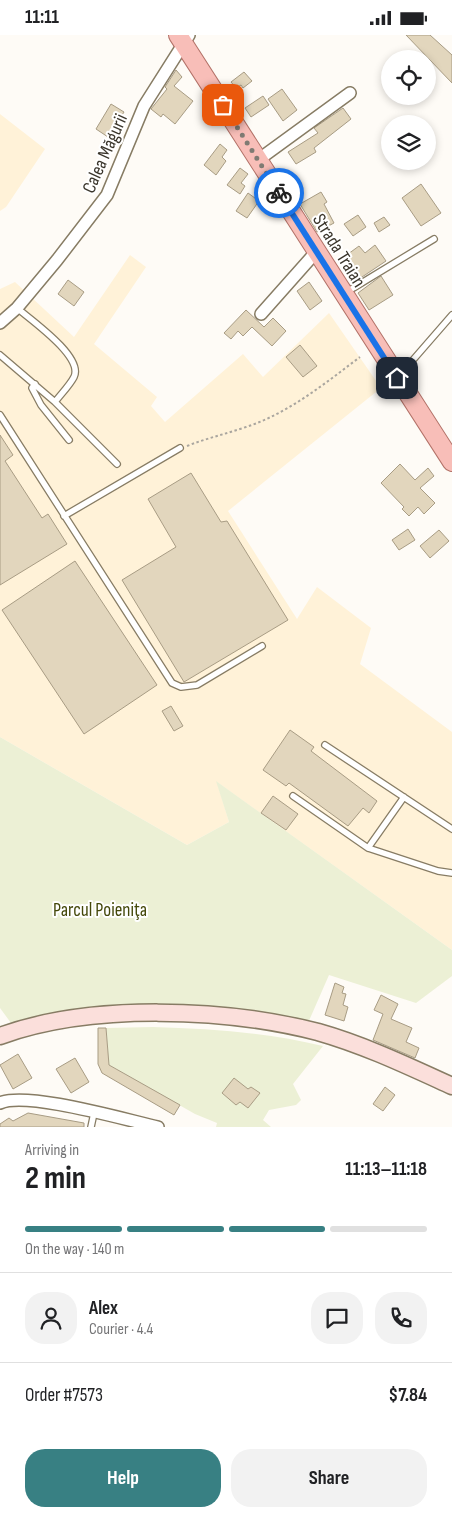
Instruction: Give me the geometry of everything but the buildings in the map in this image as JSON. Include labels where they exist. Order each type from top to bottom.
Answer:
[{"type":"main road","name":"Strada Traian","points":[[183,38],[343,294],[452,462]]},
{"type":"main road","points":[[0,1036],[20,1029],[78,1018],[142,1014],[213,1015],[288,1025],[319,1033],[382,1055],[452,1085]]},
{"type":"street","name":"Calea Măgurii","points":[[0,323],[17,308],[107,195],[144,106],[183,38]]},
{"type":"street","points":[[258,160],[350,93]]},
{"type":"street","points":[[261,314],[316,251]]},
{"type":"street","points":[[0,1103],[7,1100],[39,1102],[158,1127]]},
{"type":"lane","points":[[343,294],[434,239]]},
{"type":"lane","points":[[17,308],[69,354],[75,364],[75,376],[55,402]]},
{"type":"lane","points":[[397,378],[452,315]]},
{"type":"lane","points":[[0,355],[55,402],[116,464]]},
{"type":"lane","points":[[35,384],[32,389],[41,405],[69,440]]},
{"type":"lane","points":[[0,415],[172,683],[181,687],[197,685],[262,646]]},
{"type":"lane","points":[[64,516],[180,448]]},
{"type":"lane","points":[[325,745],[452,829]]},
{"type":"lane","points":[[293,796],[368,848],[438,871],[452,873]]},
{"type":"lane","points":[[368,848],[404,797]]},
{"type":"lane","points":[[91,1127],[94,1113]]},
{"type":"path","points":[[180,448],[212,436],[246,427],[296,404],[360,357]]},
{"type":"shaded area","points":[[0,114],[45,149],[6,207],[0,211]]},
{"type":"shaded area","points":[[130,255],[146,267],[94,344],[157,397],[151,406],[165,422],[243,354],[263,377],[329,313],[381,388],[228,511],[297,619],[317,587],[371,628],[360,664],[452,732],[452,950],[217,782],[229,822],[187,845],[0,737],[0,289],[15,282],[74,337]]},
{"type":"green space","name":"Parcul Poieniţa","points":[[0,737],[187,845],[229,822],[216,781],[452,950],[452,976],[416,1003],[329,975],[308,1023],[197,1008],[122,1005],[47,1013],[11,1023],[0,1008]]},
{"type":"green space","points":[[153,1027],[239,1032],[281,1037],[323,1046],[293,1084],[301,1100],[296,1105],[269,1110],[263,1120],[271,1127],[216,1127],[217,1123],[195,1114],[109,1065],[106,1028]]},
{"type":"way so far","points":[[223,105],[279,193]]},
{"type":"route","points":[[279,193],[397,378]]}]
